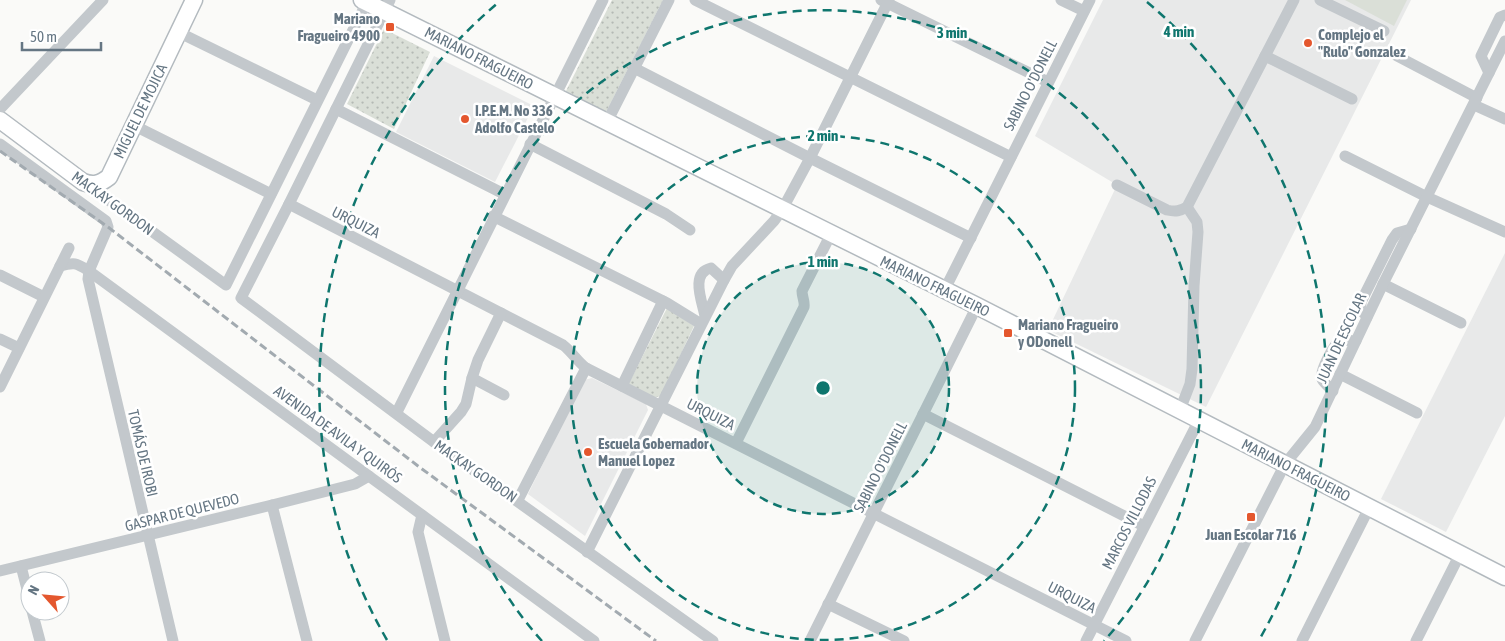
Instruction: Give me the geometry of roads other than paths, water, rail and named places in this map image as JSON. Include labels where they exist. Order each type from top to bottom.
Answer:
[{"type":"main road","name":"MIGUEL DE MOJICA","points":[[97,190],[101,183],[109,177],[194,0]]},
{"type":"main road","name":"MARIANO FRAGUEIRO","points":[[365,1],[388,5],[554,96],[977,306],[1505,577]]},
{"type":"main road","name":"MACKAY GORDON","points":[[0,120],[83,182],[97,190]]},
{"type":"street","points":[[0,109],[104,0]]},
{"type":"street","points":[[607,122],[669,0]]},
{"type":"street","points":[[695,0],[1011,157]]},
{"type":"street","points":[[1061,0],[1084,11]]},
{"type":"street","name":"SABINO O'DONELL","points":[[944,291],[1090,0]]},
{"type":"street","points":[[1117,185],[1167,210],[1175,212],[1187,206],[1294,0]]},
{"type":"street","points":[[1320,0],[1384,31]]},
{"type":"street","points":[[133,125],[271,194],[365,1]]},
{"type":"street","points":[[396,412],[601,1]]},
{"type":"street","points":[[587,552],[724,280],[735,262],[782,210],[851,78],[886,1],[1048,82]]},
{"type":"street","points":[[289,204],[388,5]]},
{"type":"street","points":[[1489,73],[1481,56],[1500,17],[1505,15]]},
{"type":"street","points":[[178,32],[317,100]]},
{"type":"street","name":"JUAN DE ESCOLAR","points":[[1195,641],[1285,464],[1315,427],[1383,284],[1505,41]]},
{"type":"street","points":[[1265,56],[1352,99]]},
{"type":"street","points":[[1397,56],[1505,119]]},
{"type":"street","points":[[634,68],[971,238]]},
{"type":"street","points":[[336,109],[504,194]]},
{"type":"street","points":[[0,144],[106,221],[108,227],[89,271]]},
{"type":"street","points":[[530,144],[666,214],[690,230]]},
{"type":"street","points":[[1345,156],[1427,197],[1505,232]]},
{"type":"street","points":[[91,211],[97,190]]},
{"type":"street","name":"MACKAY GORDON","points":[[97,190],[226,286],[271,194]]},
{"type":"street","name":"MACKAY GORDON","points":[[289,204],[241,298],[434,442],[518,500],[587,552],[713,641]]},
{"type":"street","name":"URQUIZA","points":[[289,204],[563,345],[586,368],[1126,641]]},
{"type":"street","points":[[1180,410],[1190,384],[1192,369],[1194,286],[1198,232],[1196,222],[1187,206]]},
{"type":"street","points":[[494,216],[703,320]]},
{"type":"street","points":[[1367,317],[1361,310],[1361,302],[1392,240],[1397,233],[1411,229]]},
{"type":"street","points":[[736,443],[804,307],[805,302],[802,291],[831,234]]},
{"type":"street","points":[[0,386],[69,248]]},
{"type":"street","name":"AVENIDA DE AVILA Y QUIRÓS","points":[[60,266],[72,263],[89,271],[594,641]]},
{"type":"street","points":[[703,320],[698,282],[700,276],[705,270],[711,268],[724,280]]},
{"type":"street","name":"TOMÁS DE IROBI","points":[[89,271],[88,279],[173,641]]},
{"type":"street","points":[[0,275],[44,297]]},
{"type":"street","points":[[1383,284],[1461,323]]},
{"type":"street","points":[[622,386],[663,301]]},
{"type":"street","name":"SABINO O'DONELL","points":[[810,641],[977,306]]},
{"type":"street","points":[[434,442],[462,412],[478,360],[502,313]]},
{"type":"street","points":[[0,339],[19,348]]},
{"type":"street","points":[[1332,391],[1322,379],[1321,373],[1335,344],[1340,340],[1356,341]]},
{"type":"street","points":[[518,500],[586,368]]},
{"type":"street","points":[[1340,374],[1417,413]]},
{"type":"street","points":[[472,378],[504,395]]},
{"type":"street","points":[[923,414],[1144,526]]},
{"type":"street","name":"MARCOS VILLODAS","points":[[1086,641],[1199,420]]},
{"type":"street","name":"GASPAR DE QUEVEDO","points":[[0,571],[272,506],[355,484],[369,476]]},
{"type":"street","points":[[272,506],[307,641]]},
{"type":"street","points":[[1302,641],[1369,508]]},
{"type":"street","points":[[422,515],[418,532],[445,641]]},
{"type":"street","points":[[1416,641],[1460,554]]},
{"type":"street","points":[[21,566],[22,571]]},
{"type":"street","points":[[828,604],[904,641]]},
{"type":"street","points":[[35,621],[40,641]]},
{"type":"railway","points":[[0,151],[108,227],[418,466],[656,641]]},
{"type":"place","name":"Mariano Fragueiro 4900","points":[[390,27]]},
{"type":"place","name":"Complejo el \"Rulo\" Gonzalez","points":[[1308,43]]},
{"type":"place","name":"I.P.E.M. No 336 Adolfo Castelo","points":[[465,119]]},
{"type":"place","name":"Mariano Fragueiro y ODonell","points":[[1008,333]]},
{"type":"place","name":"Escuela Gobernador Manuel Lopez","points":[[588,452]]},
{"type":"place","name":"Juan Escolar 716","points":[[1251,517]]}]
